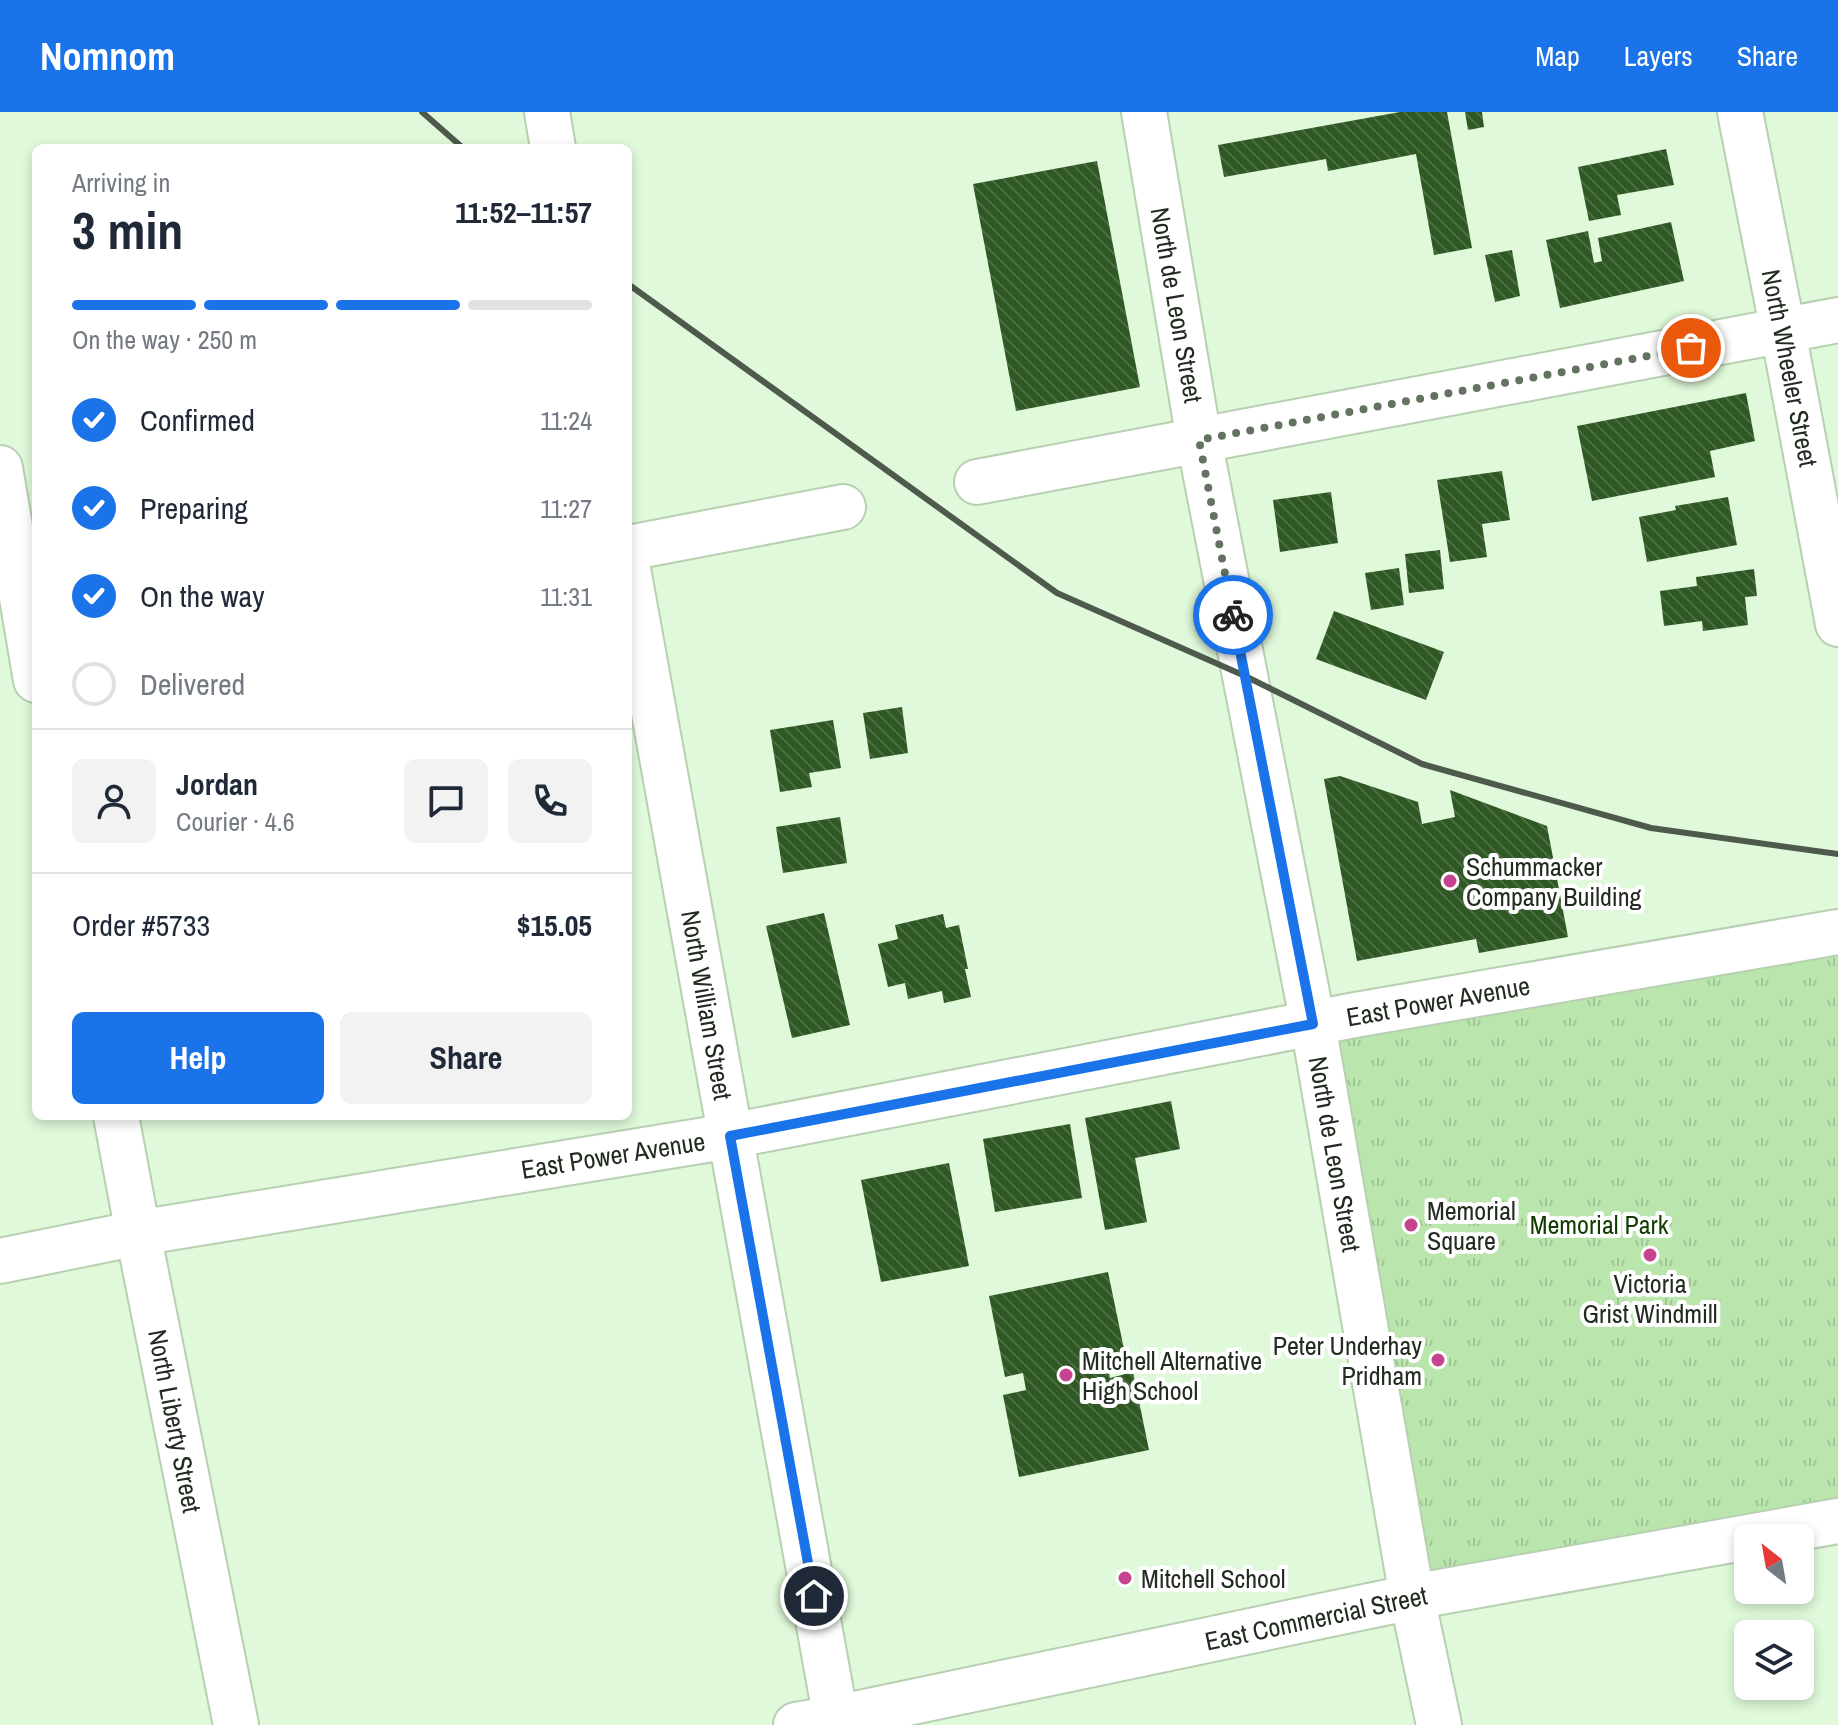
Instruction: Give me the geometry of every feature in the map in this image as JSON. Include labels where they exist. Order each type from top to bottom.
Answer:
[{"type":"street","points":[[547,112],[552,144]]},
{"type":"street","name":"North de Leon Street","points":[[1144,112],[1199,440],[1313,1024],[1412,1597],[1439,1725]]},
{"type":"street","name":"North Wheeler Street","points":[[1740,112],[1838,624]]},
{"type":"street","points":[[977,482],[1838,320]]},
{"type":"street","points":[[0,468],[26,662]]},
{"type":"street","points":[[632,547],[843,507]]},
{"type":"street","name":"North William Street","points":[[632,591],[730,1136],[823,1723]]},
{"type":"street","name":"East Power Avenue","points":[[0,1261],[138,1233],[730,1136],[1313,1024],[1838,932]]},
{"type":"street","name":"North Liberty Street","points":[[117,1120],[236,1725]]},
{"type":"street","name":"East Commercial Street","points":[[823,1723],[1412,1597],[1838,1521]]},
{"type":"green space","name":"Memorial Park","points":[[1838,938],[1838,1510],[1762,1524],[1734,1524],[1734,1529],[1420,1587],[1322,1029]]},
{"type":"building","points":[[1400,112],[1447,112],[1472,248],[1434,255],[1416,154],[1328,171],[1326,159],[1224,177],[1218,145]]},
{"type":"building","points":[[1465,112],[1482,112],[1484,127],[1468,130]]},
{"type":"building","points":[[1666,149],[1674,185],[1617,195],[1621,215],[1589,221],[1578,167]]},
{"type":"building","points":[[1097,161],[1140,387],[1016,411],[973,184]]},
{"type":"building","points":[[1671,222],[1684,281],[1560,308],[1546,240],[1588,231],[1594,263],[1602,261],[1598,238]]},
{"type":"building","points":[[1512,250],[1520,296],[1495,302],[1485,255]]},
{"type":"building","points":[[1746,393],[1755,441],[1710,451],[1715,477],[1592,501],[1577,426]]},
{"type":"building","points":[[1502,471],[1510,520],[1482,524],[1487,557],[1450,562],[1437,480]]},
{"type":"building","points":[[1331,492],[1338,543],[1280,552],[1273,500]]},
{"type":"building","points":[[1728,497],[1737,545],[1647,562],[1639,517],[1676,510],[1675,506]]},
{"type":"building","points":[[1440,550],[1444,589],[1409,593],[1405,554]]},
{"type":"building","points":[[1399,568],[1404,605],[1371,610],[1365,573]]},
{"type":"building","points":[[1754,569],[1757,596],[1745,597],[1748,625],[1703,631],[1702,621],[1664,626],[1660,591],[1697,586],[1696,577]]},
{"type":"building","points":[[1334,611],[1444,652],[1426,700],[1316,659]]},
{"type":"building","points":[[902,707],[908,753],[870,759],[863,713]]},
{"type":"building","points":[[833,720],[841,768],[809,773],[812,787],[780,792],[770,730]]},
{"type":"building","name":"Schummacker Company Building","points":[[1340,776],[1418,802],[1422,824],[1455,817],[1450,790],[1547,826],[1568,937],[1479,953],[1476,939],[1357,961],[1324,779]]},
{"type":"building","points":[[840,817],[847,863],[783,873],[776,827]]},
{"type":"building","points":[[824,913],[850,1025],[792,1038],[766,926]]},
{"type":"building","points":[[943,914],[946,928],[959,925],[971,997],[944,1003],[942,991],[908,999],[905,983],[888,987],[878,944],[898,939],[895,925]]},
{"type":"building","points":[[1171,1101],[1180,1149],[1135,1158],[1147,1222],[1105,1230],[1085,1118]]},
{"type":"building","points":[[1070,1124],[1082,1198],[995,1212],[983,1139]]},
{"type":"building","points":[[949,1163],[969,1266],[881,1282],[861,1180]]},
{"type":"building","name":"Mitchell Alternative High School","points":[[1108,1272],[1125,1354],[1106,1357],[1110,1378],[1133,1372],[1149,1450],[1019,1477],[1003,1395],[1026,1390],[1023,1373],[1005,1377],[989,1296]]},
{"type":"railway","points":[[422,112],[458,144]]},
{"type":"railway","points":[[632,287],[1057,593],[1245,676],[1422,764],[1651,828],[1838,854]]},
{"type":"way so far","points":[[1233,615],[1199,440],[1691,348]]},
{"type":"place","name":"Schummacker Company Building","points":[[1450,881]]},
{"type":"place","name":"Memorial Square","points":[[1411,1225]]},
{"type":"place","name":"Victoria Grist Windmill","points":[[1650,1255]]},
{"type":"place","name":"Peter Underhay Pridham","points":[[1438,1360]]},
{"type":"place","name":"Mitchell Alternative High School","points":[[1066,1375]]},
{"type":"place","name":"Mitchell School","points":[[1125,1578]]},
{"type":"route","points":[[814,1596],[730,1136],[1313,1024],[1233,615]]}]
